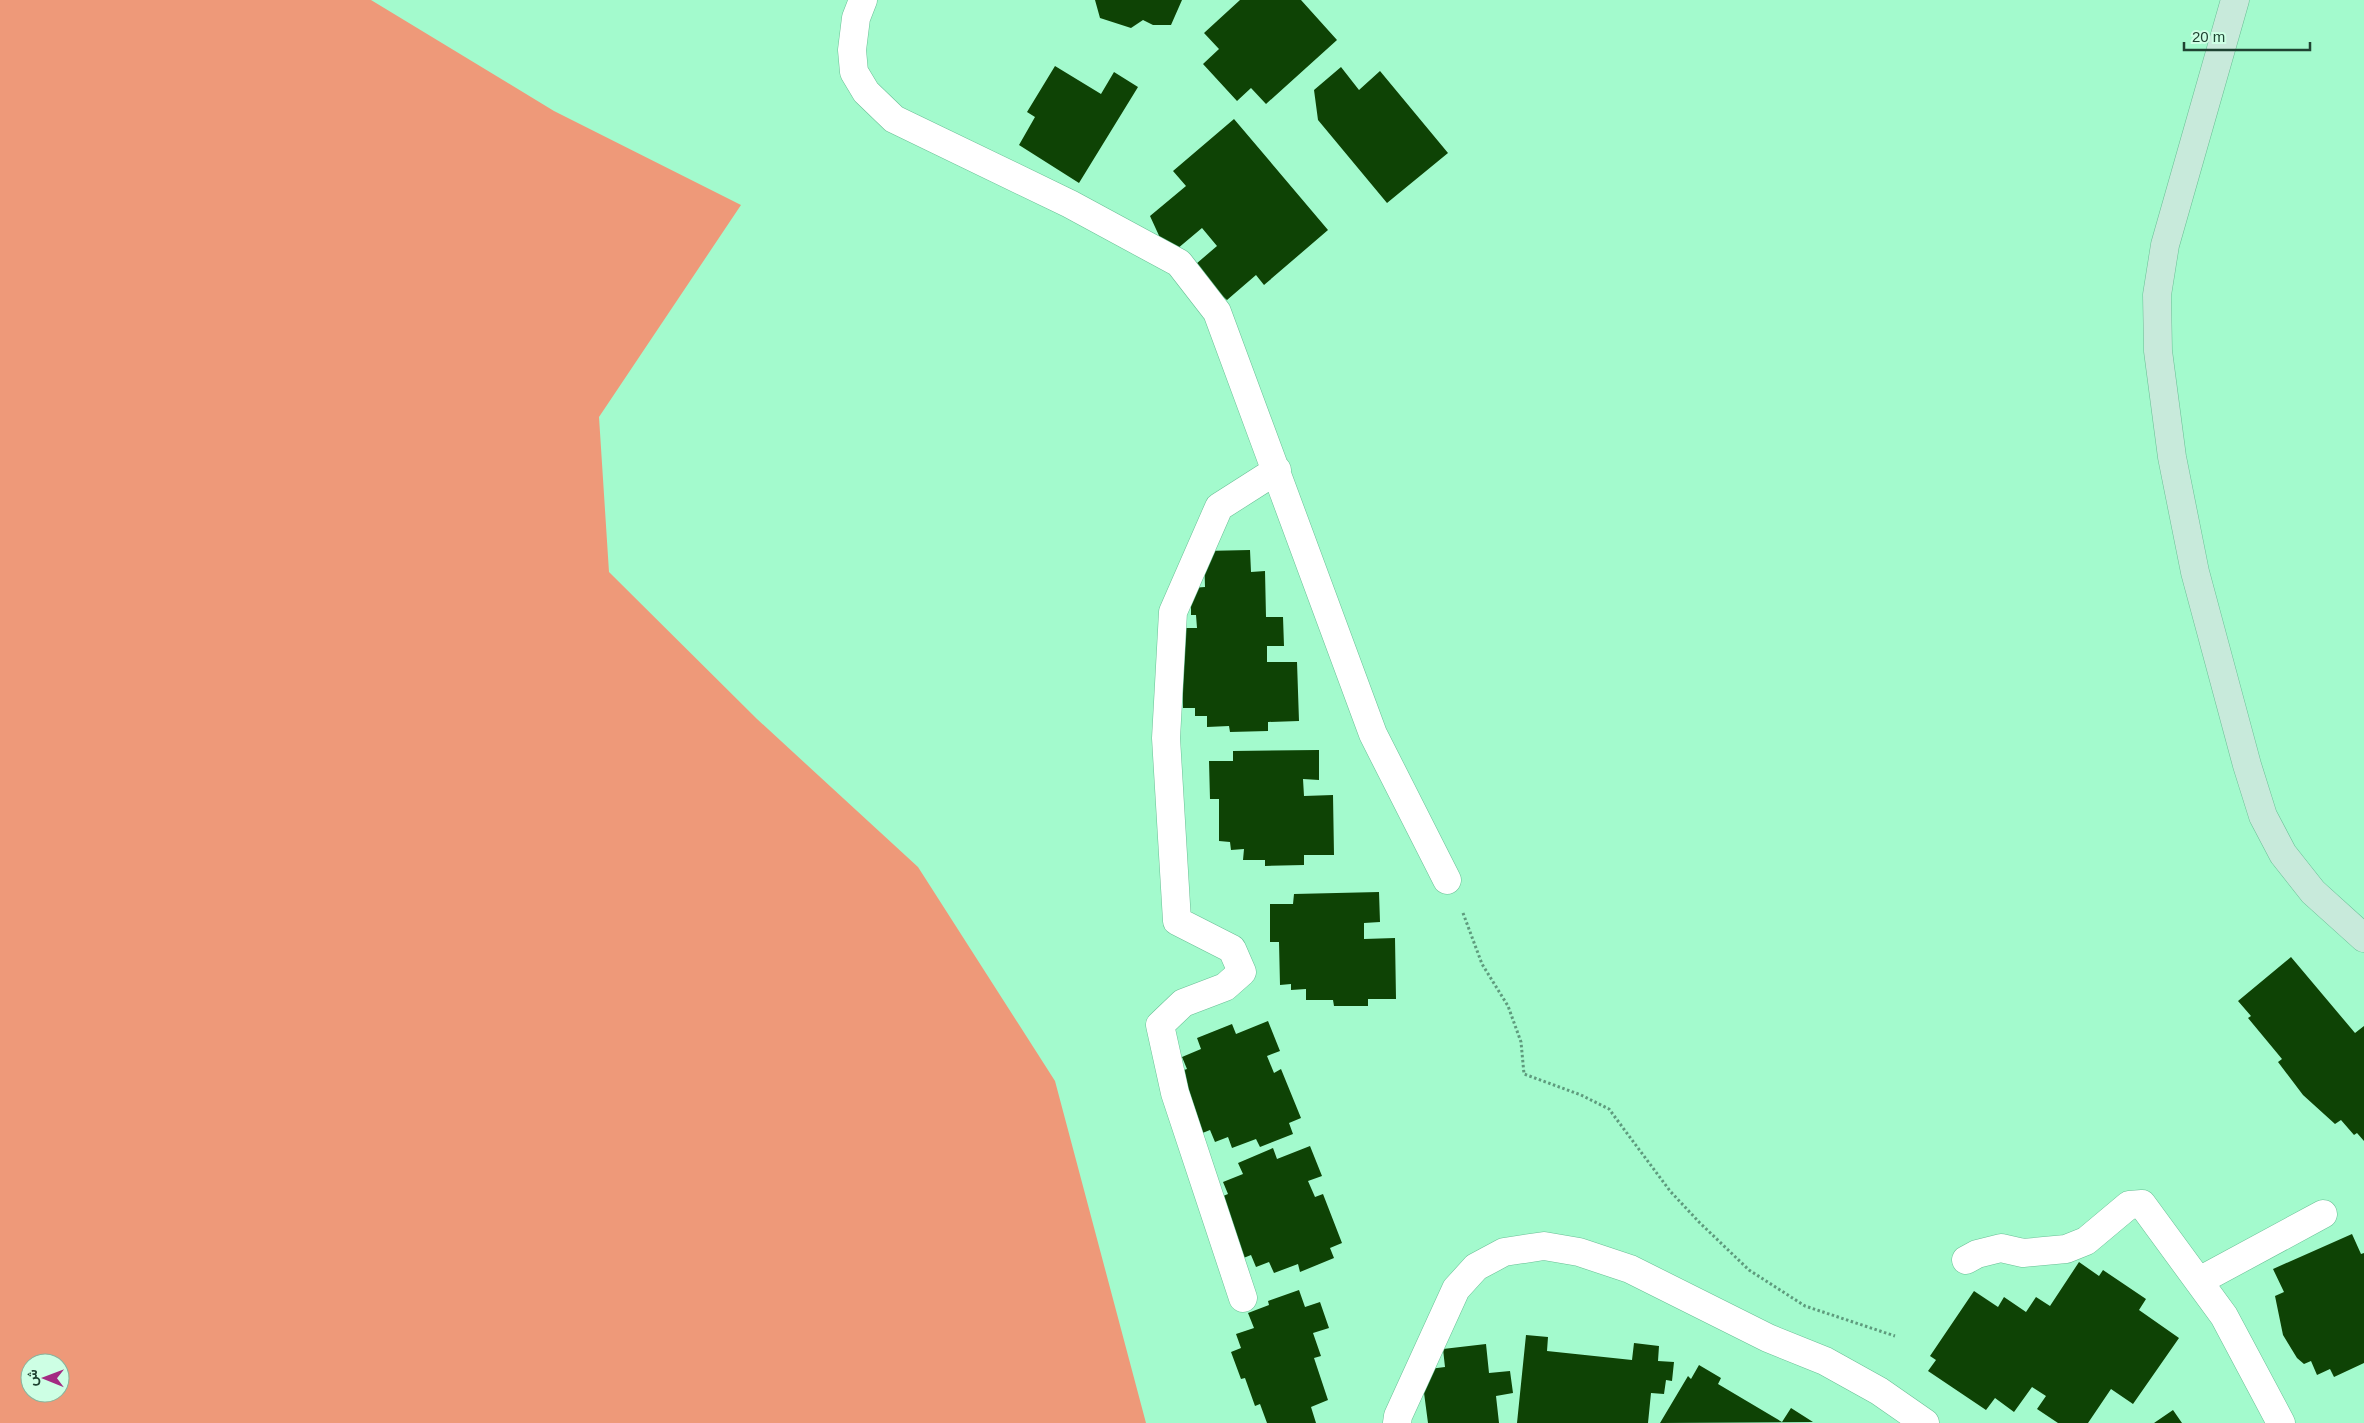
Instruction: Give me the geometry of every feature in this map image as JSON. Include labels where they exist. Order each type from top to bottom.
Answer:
[{"type":"street","points":[[864,0],[856,18],[852,50],[854,72],[866,92],[894,119],[1070,204],[1179,263],[1217,312],[1373,734],[1447,880]]},
{"type":"street","points":[[2235,0],[2167,235],[2157,295],[2158,351],[2172,457],[2195,572],[2246,765],[2262,816],[2283,854],[2313,892],[2364,938]]},
{"type":"street","points":[[1243,1298],[1175,1093],[1160,1026],[1183,1003],[1225,987],[1242,972],[1232,949],[1177,921],[1166,738],[1173,612],[1219,507],[1277,470]]},
{"type":"street","points":[[1966,1260],[1977,1254],[2001,1248],[2023,1253],[2066,1249],[2086,1241],[2129,1205],[2142,1204],[2224,1316],[2281,1423]]},
{"type":"street","points":[[2199,1281],[2323,1214]]},
{"type":"street","points":[[1397,1423],[1406,1398],[1456,1289],[1476,1267],[1504,1252],[1544,1246],[1579,1252],[1638,1273],[1768,1338],[1825,1361],[1879,1391],[1924,1423]]},
{"type":"path","points":[[1447,880],[1463,912],[1482,964],[1508,1006],[1521,1042],[1524,1074],[1581,1094],[1609,1109],[1670,1191],[1749,1270],[1805,1306],[1895,1336]]},
{"type":"shaded area","points":[[0,0],[371,0],[554,111],[741,205],[599,417],[609,572],[757,719],[918,867],[1055,1081],[1146,1423],[0,1423]]},
{"type":"building","points":[[1095,0],[1182,0],[1171,25],[1153,25],[1143,20],[1131,28],[1100,18]]},
{"type":"building","points":[[1240,0],[1301,0],[1337,40],[1266,104],[1251,88],[1237,101],[1203,64],[1219,49],[1204,33]]},
{"type":"building","points":[[1055,66],[1101,94],[1114,72],[1138,87],[1079,183],[1019,145],[1035,117],[1027,112]]},
{"type":"building","points":[[1341,67],[1359,90],[1380,71],[1448,153],[1387,203],[1318,120],[1314,90]]},
{"type":"building","points":[[1234,119],[1328,230],[1264,285],[1256,275],[1227,300],[1206,282],[1196,264],[1217,246],[1202,228],[1177,249],[1161,240],[1150,216],[1186,186],[1173,171]]},
{"type":"building","points":[[1250,550],[1251,572],[1265,571],[1266,617],[1283,617],[1284,646],[1267,646],[1267,662],[1297,662],[1299,721],[1268,722],[1268,731],[1230,732],[1229,726],[1207,727],[1207,716],[1195,716],[1195,708],[1183,708],[1181,628],[1197,628],[1196,615],[1191,615],[1191,588],[1205,587],[1204,551]]},
{"type":"building","points":[[1319,750],[1319,780],[1303,779],[1304,796],[1333,795],[1334,855],[1304,855],[1304,865],[1265,866],[1265,860],[1243,860],[1244,849],[1231,850],[1230,842],[1219,841],[1219,799],[1210,799],[1209,761],[1233,761],[1233,751]]},
{"type":"building","points":[[1379,892],[1380,922],[1364,923],[1364,939],[1395,938],[1396,999],[1368,999],[1368,1006],[1334,1006],[1333,1000],[1306,1000],[1306,989],[1291,990],[1291,984],[1280,985],[1279,942],[1270,942],[1270,904],[1293,904],[1294,894]]},
{"type":"building","points":[[2291,957],[2355,1033],[2364,1026],[2364,1141],[2357,1133],[2354,1135],[2341,1120],[2335,1124],[2303,1095],[2278,1062],[2282,1059],[2248,1018],[2251,1016],[2238,1001]]},
{"type":"building","points":[[1268,1021],[1280,1051],[1267,1056],[1274,1073],[1281,1069],[1301,1118],[1289,1123],[1293,1134],[1260,1147],[1256,1139],[1232,1148],[1228,1137],[1215,1142],[1210,1130],[1200,1134],[1175,1073],[1187,1069],[1182,1057],[1201,1049],[1197,1038],[1232,1024],[1236,1034]]},
{"type":"building","points":[[1310,1146],[1322,1176],[1308,1181],[1315,1197],[1323,1194],[1342,1243],[1330,1248],[1334,1258],[1300,1272],[1298,1264],[1274,1273],[1269,1262],[1256,1267],[1251,1255],[1241,1259],[1216,1199],[1228,1194],[1223,1182],[1243,1174],[1238,1163],[1273,1148],[1277,1159]]},
{"type":"building","points":[[2352,1234],[2361,1254],[2364,1253],[2364,1363],[2334,1377],[2330,1369],[2317,1375],[2311,1361],[2304,1364],[2297,1358],[2283,1335],[2275,1296],[2284,1292],[2273,1269]]},
{"type":"building","points":[[2079,1262],[2099,1276],[2103,1270],[2146,1299],[2139,1310],[2179,1338],[2133,1404],[2111,1389],[2088,1423],[2058,1423],[2037,1409],[2046,1396],[2032,1387],[2014,1412],[1995,1398],[1986,1410],[1928,1371],[1936,1360],[1930,1356],[1974,1291],[1998,1307],[2004,1297],[2026,1312],[2036,1297],[2050,1306]]},
{"type":"building","points":[[1299,1290],[1305,1307],[1320,1302],[1329,1328],[1313,1333],[1321,1356],[1314,1358],[1328,1400],[1311,1407],[1316,1423],[1267,1423],[1260,1404],[1255,1406],[1245,1378],[1241,1379],[1231,1352],[1241,1348],[1236,1334],[1254,1328],[1248,1313],[1269,1305],[1268,1301]]},
{"type":"building","points":[[1526,1335],[1548,1337],[1547,1351],[1632,1360],[1634,1343],[1659,1346],[1658,1361],[1674,1362],[1672,1381],[1666,1380],[1664,1394],[1651,1393],[1648,1423],[1517,1423]]},
{"type":"building","points":[[1486,1344],[1489,1373],[1510,1371],[1513,1393],[1496,1396],[1499,1423],[1428,1423],[1421,1370],[1445,1367],[1443,1349]]},
{"type":"building","points":[[1699,1365],[1721,1378],[1718,1384],[1782,1422],[1791,1408],[1813,1422],[1660,1423],[1688,1376],[1691,1379]]},
{"type":"building","points":[[2173,1410],[2182,1423],[2154,1423]]}]
